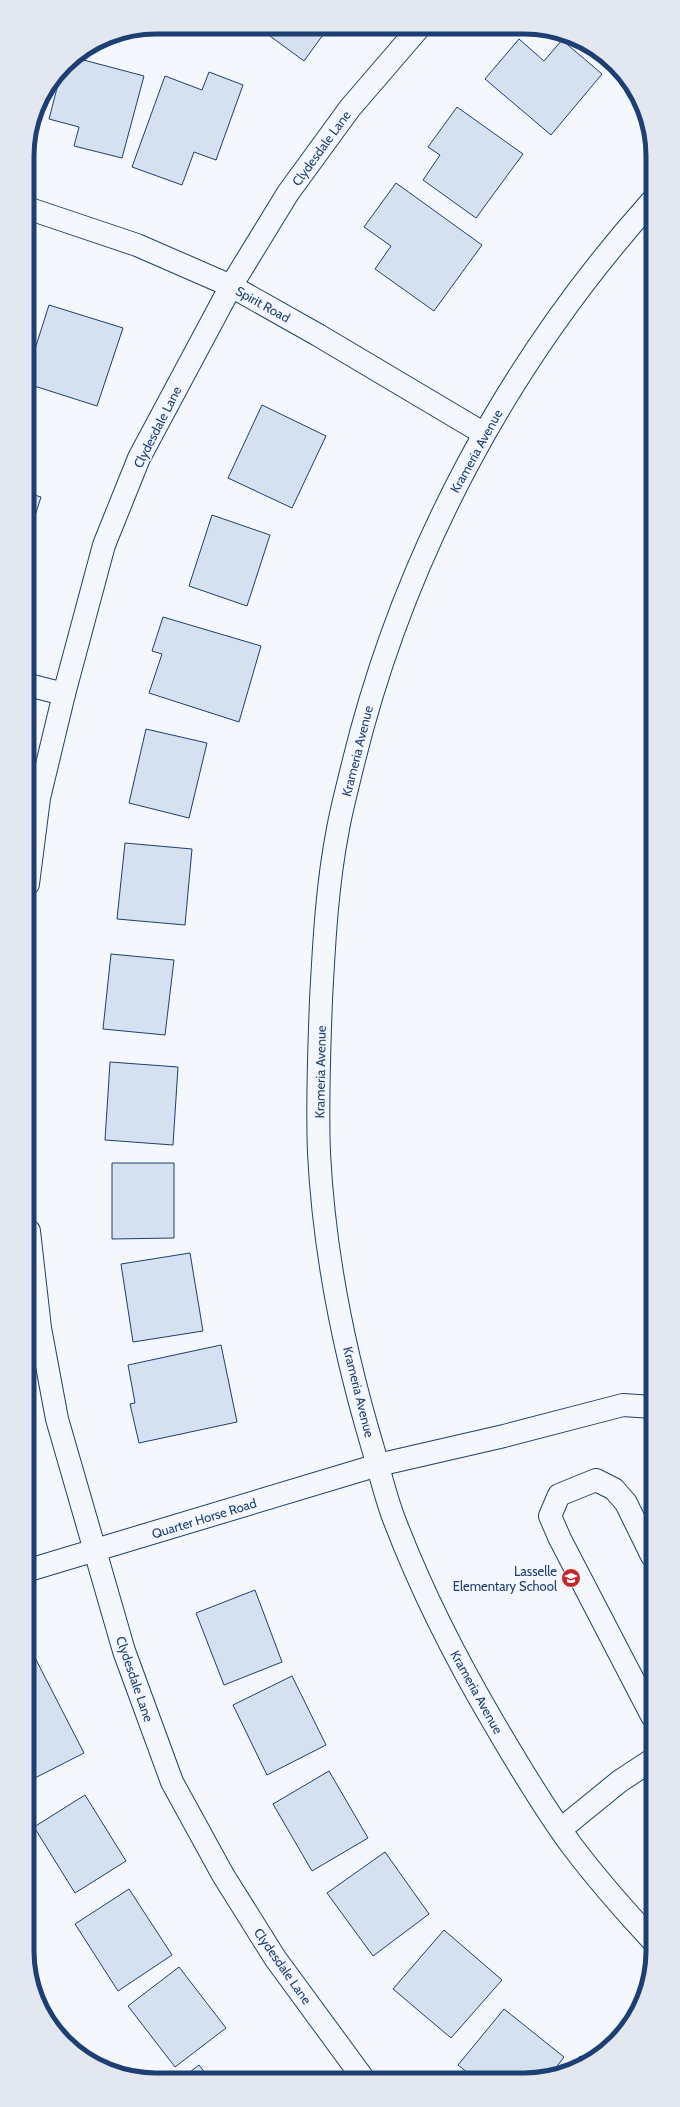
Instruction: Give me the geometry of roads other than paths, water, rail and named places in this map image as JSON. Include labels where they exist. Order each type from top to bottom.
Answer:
[{"type":"street","name":"Clydesdale Lane","points":[[34,837],[39,798],[64,694],[104,545],[139,458],[231,286],[297,180],[350,108],[414,34]]},
{"type":"street","name":"Krameria Avenue","points":[[646,208],[581,285],[533,354],[484,433],[446,504],[398,616],[364,718],[338,828],[325,922],[319,1051],[319,1155],[330,1252],[343,1328],[361,1408],[392,1515],[413,1565],[460,1663],[523,1772],[571,1844],[646,1933]]},
{"type":"street","name":"Spirit Road","points":[[34,210],[137,245],[231,286],[318,335],[484,433]]},
{"type":"street","points":[[34,686],[64,694]]},
{"type":"street","name":"Clydesdale Lane","points":[[34,1275],[40,1328],[58,1419],[124,1651],[172,1782],[223,1875],[276,1958],[359,2073]]},
{"type":"street","name":"Quarter Horse Road","points":[[34,1568],[378,1465],[504,1436],[623,1405],[646,1407]]},
{"type":"street","points":[[646,1544],[626,1503],[614,1489],[596,1480],[559,1495],[550,1516],[646,1704]]},
{"type":"street","points":[[561,1829],[620,1781],[646,1764]]},
{"type":"place","name":"Lasselle Elementary School","points":[[571,1578]]}]
